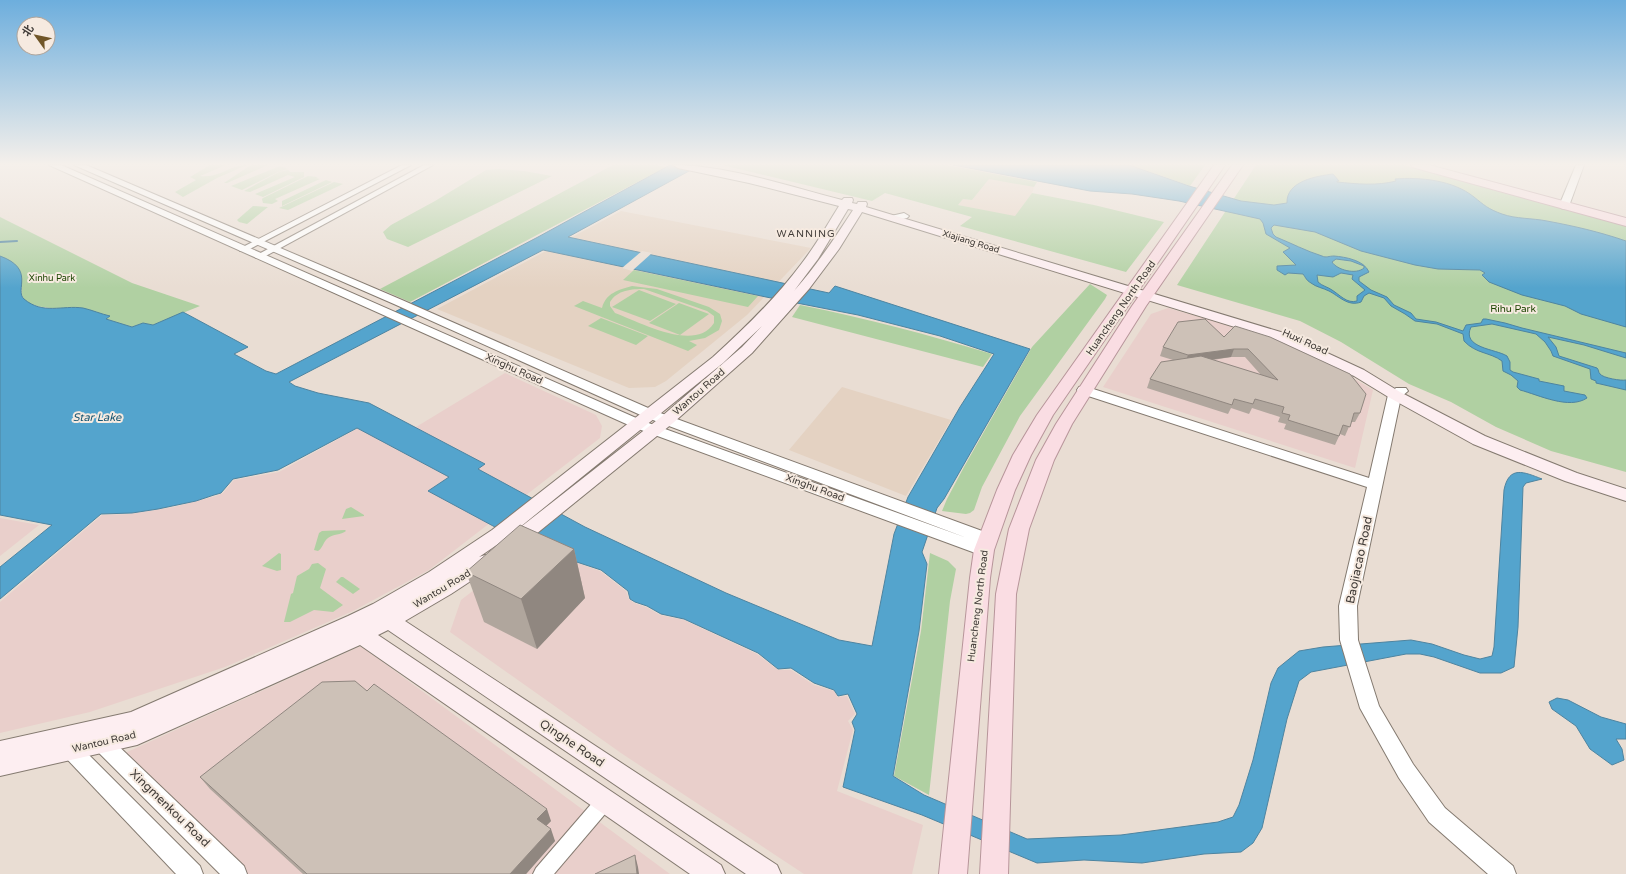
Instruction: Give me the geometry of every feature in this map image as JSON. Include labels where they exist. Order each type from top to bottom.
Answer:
[{"type":"main road","name":"Wantou Road","points":[[799,285],[844,206]]},
{"type":"main road","name":"Wantou Road","points":[[0,766],[137,735],[358,629],[384,614],[455,582],[506,538],[551,503],[667,420],[747,350],[799,285],[833,249],[861,206]]},
{"type":"main road","name":"Xiajiang Road","points":[[861,206],[1141,292]]},
{"type":"main road","name":"Huancheng North Road","points":[[952,874],[980,578],[986,545],[1006,490],[1022,455],[1045,415],[1141,292],[1198,206]]},
{"type":"main road","name":"Huancheng North Road","points":[[1197,210],[1202,206]]},
{"type":"main road","points":[[1570,206],[1626,222]]},
{"type":"main road","points":[[1572,206],[1626,218]]},
{"type":"main road","name":"Huancheng North Road","points":[[994,874],[1006,594],[1019,529],[1045,460],[1064,424],[1141,292]]},
{"type":"main road","name":"Huxi Road","points":[[1141,292],[1279,336],[1398,393],[1479,440],[1571,477],[1626,495]]},
{"type":"main road","name":"Wantou Road","points":[[551,503],[638,424],[718,360],[752,328],[784,303]]},
{"type":"main road","name":"Qinghe Road","points":[[384,614],[768,874]]},
{"type":"main road","points":[[358,629],[712,874]]},
{"type":"main road","name":"Wantou Road","points":[[0,751],[134,721],[358,629]]},
{"type":"street","name":"Xinghu Road","points":[[145,206],[638,424],[986,545]]},
{"type":"street","name":"Xinghu Road","points":[[173,206],[426,314],[650,414],[986,545]]},
{"type":"street","points":[[243,249],[328,206]]},
{"type":"street","points":[[259,256],[353,206]]},
{"type":"street","points":[[276,264],[292,257]]},
{"type":"street","points":[[1084,390],[1376,484]]},
{"type":"street","name":"Baojiacao Road","points":[[1398,393],[1348,606],[1349,640],[1370,708],[1406,771],[1437,815],[1505,874]]},
{"type":"street","name":"Xingmenkou Road","points":[[102,743],[236,874]]},
{"type":"street","points":[[71,750],[192,874]]},
{"type":"street","points":[[542,874],[605,801]]},
{"type":"shaded area","points":[[962,206],[1023,206],[1015,217]]},
{"type":"shaded area","points":[[621,211],[811,248],[747,315],[666,381],[655,387],[629,388],[437,309]]},
{"type":"shaded area","points":[[1168,308],[1263,335],[1320,358],[1373,390],[1355,468],[1103,387],[1151,314]]},
{"type":"shaded area","points":[[505,373],[596,415],[602,426],[600,438],[429,570],[353,611],[225,667],[90,712],[0,733],[0,602],[102,515],[130,514],[174,507],[216,496],[223,493],[234,480],[279,472],[387,412],[416,427]]},
{"type":"shaded area","points":[[842,387],[951,420],[906,496],[789,450]]},
{"type":"shaded area","points":[[0,518],[39,525],[0,556]]},
{"type":"shaded area","points":[[527,549],[563,558],[600,571],[626,591],[629,599],[634,603],[646,607],[660,615],[684,620],[757,654],[778,670],[791,670],[814,685],[834,691],[838,697],[847,696],[855,714],[848,721],[853,730],[837,791],[923,825],[912,874],[804,874],[621,753],[450,632],[461,600]]},
{"type":"shaded area","points":[[361,646],[670,874],[247,874],[125,753]]},
{"type":"green space","points":[[253,206],[268,207],[247,224],[237,220]]},
{"type":"green space","points":[[284,206],[297,206],[288,210],[279,208]]},
{"type":"green space","points":[[426,206],[492,206],[408,247],[387,239],[383,232],[391,225]]},
{"type":"green space","points":[[536,206],[592,206],[410,302],[380,289]]},
{"type":"green space","points":[[931,206],[962,206],[1015,216],[1023,206],[1097,206],[1164,222],[1126,272],[960,226],[972,217]]},
{"type":"green space","name":"Rihu Park","points":[[1229,206],[1557,206],[1626,224],[1626,472],[1551,451],[1496,427],[1451,402],[1409,384],[1341,342],[1300,321],[1177,285]]},
{"type":"green space","name":"Xinhu Park","points":[[0,217],[132,283],[200,306],[153,325],[143,323],[132,327],[105,319],[109,317],[30,304],[25,300],[22,295],[22,288],[0,256]]},
{"type":"green space","points":[[634,270],[758,296],[748,307],[623,280]]},
{"type":"green space","points":[[1090,284],[1107,295],[1105,299],[1020,416],[982,487],[974,510],[966,514],[942,511],[964,467],[1032,347]]},
{"type":"green space","points":[[632,286],[657,289],[709,307],[720,314],[722,321],[719,330],[705,338],[689,341],[697,345],[688,351],[574,306],[583,301],[602,308],[606,299],[613,293]],"holes":[[[644,289],[707,311],[714,316],[714,323],[705,332],[694,335],[681,335],[667,333],[615,313],[610,306],[610,302],[617,295],[625,291]]]},
{"type":"green space","points":[[639,290],[676,304],[650,321],[612,307]]},
{"type":"green space","points":[[679,303],[709,314],[680,335],[649,323]]},
{"type":"green space","points":[[800,305],[897,327],[992,354],[983,367],[792,317]]},
{"type":"green space","points":[[601,318],[648,336],[636,345],[588,326]]},
{"type":"green space","points":[[351,507],[364,516],[342,519],[346,509]]},
{"type":"green space","points":[[322,531],[346,531],[328,538],[318,551],[314,550],[319,533]]},
{"type":"green space","points":[[279,553],[281,554],[281,570],[277,571],[262,566]]},
{"type":"green space","points":[[930,553],[948,561],[956,569],[950,601],[929,795],[894,776],[921,631]]},
{"type":"green space","points":[[318,563],[326,569],[320,588],[343,605],[333,612],[314,610],[290,622],[284,622],[297,576],[309,569],[312,564]]},
{"type":"green space","points":[[341,577],[360,589],[353,594],[336,582]]},
{"type":"water","name":"Star Lake","points":[[595,206],[625,206],[568,237],[829,293],[835,286],[1030,349],[944,499],[937,508],[922,552],[927,564],[919,631],[893,776],[924,795],[1027,839],[1121,835],[1218,822],[1233,817],[1239,805],[1253,760],[1271,683],[1278,668],[1299,651],[1323,647],[1411,640],[1432,644],[1480,659],[1492,656],[1494,647],[1504,490],[1506,482],[1513,474],[1518,472],[1542,479],[1526,483],[1523,487],[1518,627],[1514,667],[1501,673],[1480,673],[1434,657],[1420,654],[1406,654],[1311,672],[1299,681],[1287,719],[1262,828],[1253,843],[1241,852],[1204,854],[1142,863],[1084,860],[1037,863],[922,815],[843,787],[855,730],[852,722],[857,714],[848,694],[838,696],[834,690],[814,683],[791,668],[778,669],[758,653],[684,619],[661,614],[647,606],[635,602],[630,599],[628,591],[601,570],[534,548],[428,491],[449,477],[357,428],[278,470],[233,479],[221,493],[196,501],[158,509],[132,513],[101,514],[0,599],[0,567],[52,525],[0,515],[0,256],[11,261],[18,267],[21,273],[21,290],[24,299],[38,307],[83,308],[110,316],[106,319],[132,327],[143,323],[153,325],[183,312],[248,347],[234,354],[266,371],[276,374]],"holes":[[[543,250],[858,315],[940,336],[994,354],[960,407],[908,497],[894,534],[872,646],[839,640],[726,593],[585,527],[478,469],[485,464],[369,403],[318,393],[295,386],[289,382]]]},
{"type":"water","points":[[1201,206],[1485,206],[1502,214],[1513,217],[1567,225],[1626,241],[1626,327],[1581,314],[1565,306],[1522,295],[1489,282],[1482,275],[1485,273],[1480,270],[1438,269],[1415,265],[1361,251],[1315,232],[1274,225],[1271,228],[1276,237],[1310,252],[1325,257],[1334,256],[1349,258],[1359,262],[1367,268],[1369,272],[1359,277],[1359,281],[1371,290],[1387,297],[1394,305],[1411,313],[1416,319],[1436,322],[1463,331],[1466,325],[1481,323],[1483,319],[1486,319],[1626,353],[1626,358],[1584,345],[1548,337],[1556,347],[1559,356],[1597,368],[1600,374],[1605,377],[1616,380],[1626,380],[1626,390],[1596,383],[1596,381],[1591,379],[1590,369],[1553,356],[1545,342],[1536,334],[1492,324],[1471,327],[1469,334],[1475,344],[1507,356],[1510,362],[1510,370],[1513,372],[1539,379],[1539,381],[1564,386],[1564,391],[1585,395],[1587,398],[1572,403],[1563,402],[1520,390],[1517,387],[1518,381],[1503,371],[1502,361],[1473,348],[1464,341],[1463,334],[1437,324],[1415,321],[1391,306],[1384,298],[1369,293],[1364,296],[1361,302],[1352,303],[1348,302],[1313,284],[1307,280],[1303,274],[1288,273],[1285,275],[1277,270],[1277,266],[1296,265],[1283,252],[1290,248],[1266,234],[1263,223],[1260,219]],"holes":[[[1336,259],[1351,261],[1364,266],[1364,268],[1356,271],[1347,271],[1334,265],[1332,262]],[[1341,273],[1353,275],[1352,279],[1365,290],[1357,296],[1357,301],[1353,302],[1321,285],[1318,282],[1317,275],[1333,277]]]},
{"type":"water","points":[[1557,698],[1568,700],[1601,717],[1626,724],[1626,739],[1616,739],[1622,749],[1624,760],[1612,765],[1590,749],[1576,726],[1552,709],[1549,702]]},
{"type":"pier","points":[[642,251],[652,253],[632,271],[622,268]]},
{"type":"building","points":[[1205,319],[1224,337],[1235,326],[1270,337],[1350,374],[1366,394],[1360,413],[1354,413],[1350,427],[1343,425],[1339,436],[1288,420],[1290,415],[1282,413],[1284,407],[1255,399],[1253,404],[1234,399],[1232,405],[1150,379],[1161,362],[1201,356],[1278,380],[1248,349],[1234,349],[1188,355],[1163,347],[1178,322]]},
{"type":"building","points":[[520,525],[574,549],[521,599],[466,572]]},
{"type":"building","points":[[355,681],[367,691],[374,684],[547,809],[537,819],[551,829],[510,874],[307,874],[200,777],[322,682]]},
{"type":"building","points":[[635,855],[637,874],[595,874]]},
{"type":"waterway","points":[[0,242],[17,241]]},
{"type":"district","name":"WANNING","points":[[806,234]]}]
